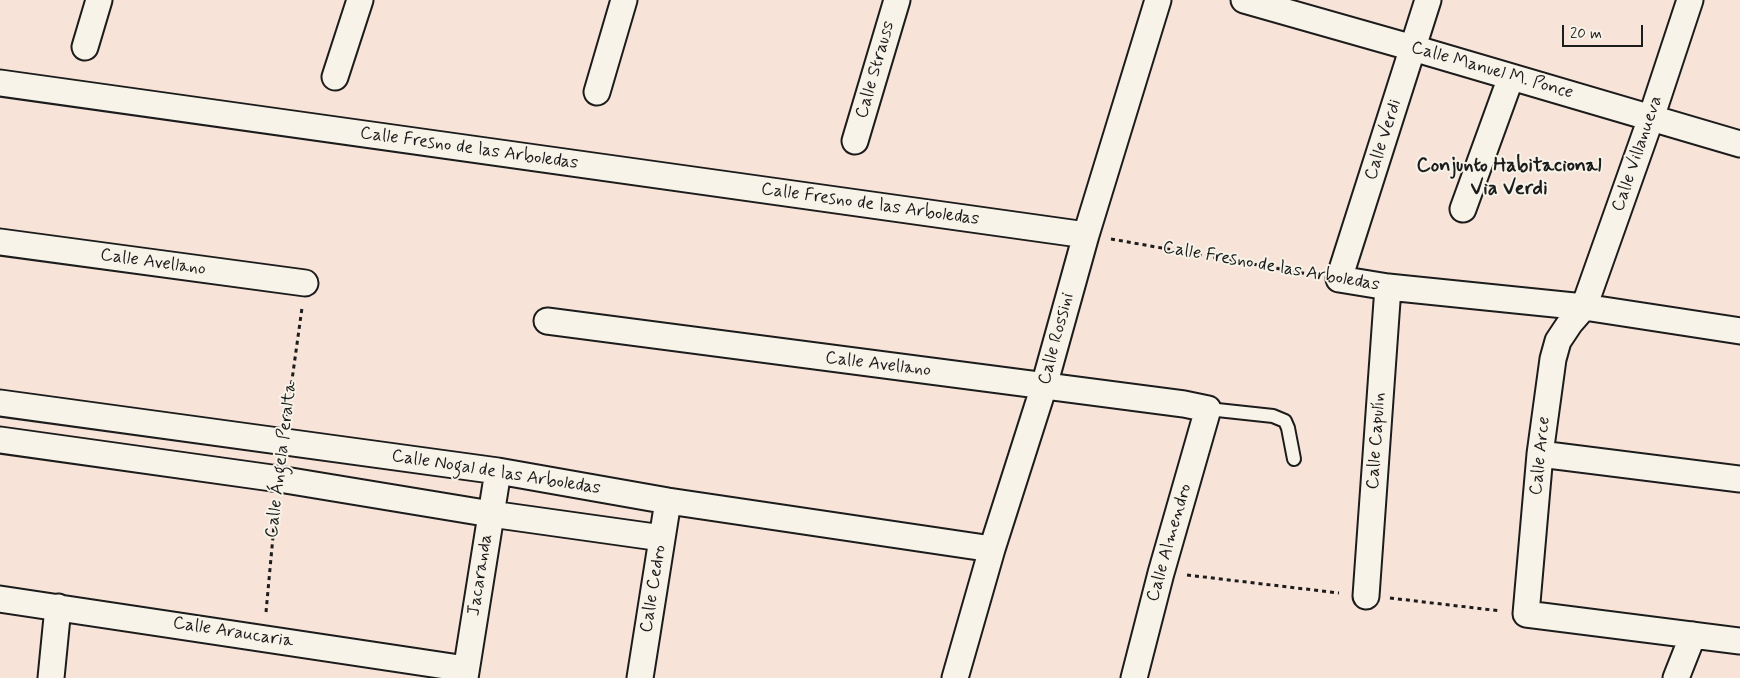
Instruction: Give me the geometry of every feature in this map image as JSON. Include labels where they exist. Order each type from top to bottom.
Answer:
[{"type":"street","points":[[84,47],[98,0]]},
{"type":"street","points":[[335,77],[360,0]]},
{"type":"street","points":[[597,92],[624,0]]},
{"type":"street","name":"Calle Strauss","points":[[856,141],[897,0]]},
{"type":"street","name":"Calle Rossini","points":[[955,678],[992,550],[1044,386],[1086,235],[1158,0]]},
{"type":"street","name":"Calle Manuel M. Ponce","points":[[1244,0],[1740,144]]},
{"type":"street","name":"Calle Verdi","points":[[1339,279],[1428,0]]},
{"type":"street","name":"Calle Villanueva","points":[[1584,308],[1651,118],[1690,0]]},
{"type":"street","points":[[1463,209],[1511,77]]},
{"type":"street","name":"Calle Fresno de las Arboledas","points":[[0,83],[1086,235]]},
{"type":"street","name":"Calle Avellano","points":[[0,242],[305,284]]},
{"type":"street","name":"Calle Fresno de las Arboledas","points":[[1339,279],[1388,287],[1584,308],[1740,330]]},
{"type":"street","name":"Calle Capulín","points":[[1366,596],[1388,287]]},
{"type":"street","name":"Calle Arce","points":[[1584,308],[1570,323],[1558,341],[1552,359],[1540,454],[1526,614],[1693,635]]},
{"type":"street","name":"Calle Avellano","points":[[547,322],[1184,404],[1208,409]]},
{"type":"street","name":"Calle Nogal de las Arboledas","points":[[0,403],[498,471],[668,501],[992,550]]},
{"type":"street","name":"Calle Almendro","points":[[1134,678],[1161,572],[1208,409]]},
{"type":"street","points":[[0,440],[278,479],[491,514],[662,538]]},
{"type":"street","points":[[1540,454],[1740,479]]},
{"type":"street","name":"Jacaranda","points":[[465,674],[498,471]]},
{"type":"street","name":"Calle Cedro","points":[[640,678],[668,501]]},
{"type":"street","name":"Calle Araucaria","points":[[0,599],[264,638],[465,674]]},
{"type":"street","points":[[52,678],[58,607]]},
{"type":"street","points":[[1676,678],[1693,635],[1740,641]]},
{"type":"lane","points":[[1208,409],[1273,416],[1285,421],[1294,460]]},
{"type":"path","name":"Calle Fresno de las Arboledas","points":[[1086,235],[1339,279]]},
{"type":"path","name":"Calle Ángela Peralta","points":[[283,441],[305,284]]},
{"type":"path","name":"Calle Ángela Peralta","points":[[264,638],[278,479]]},
{"type":"district","name":"Conjunto Habitacional Via Verdi","points":[[1509,178]]}]
